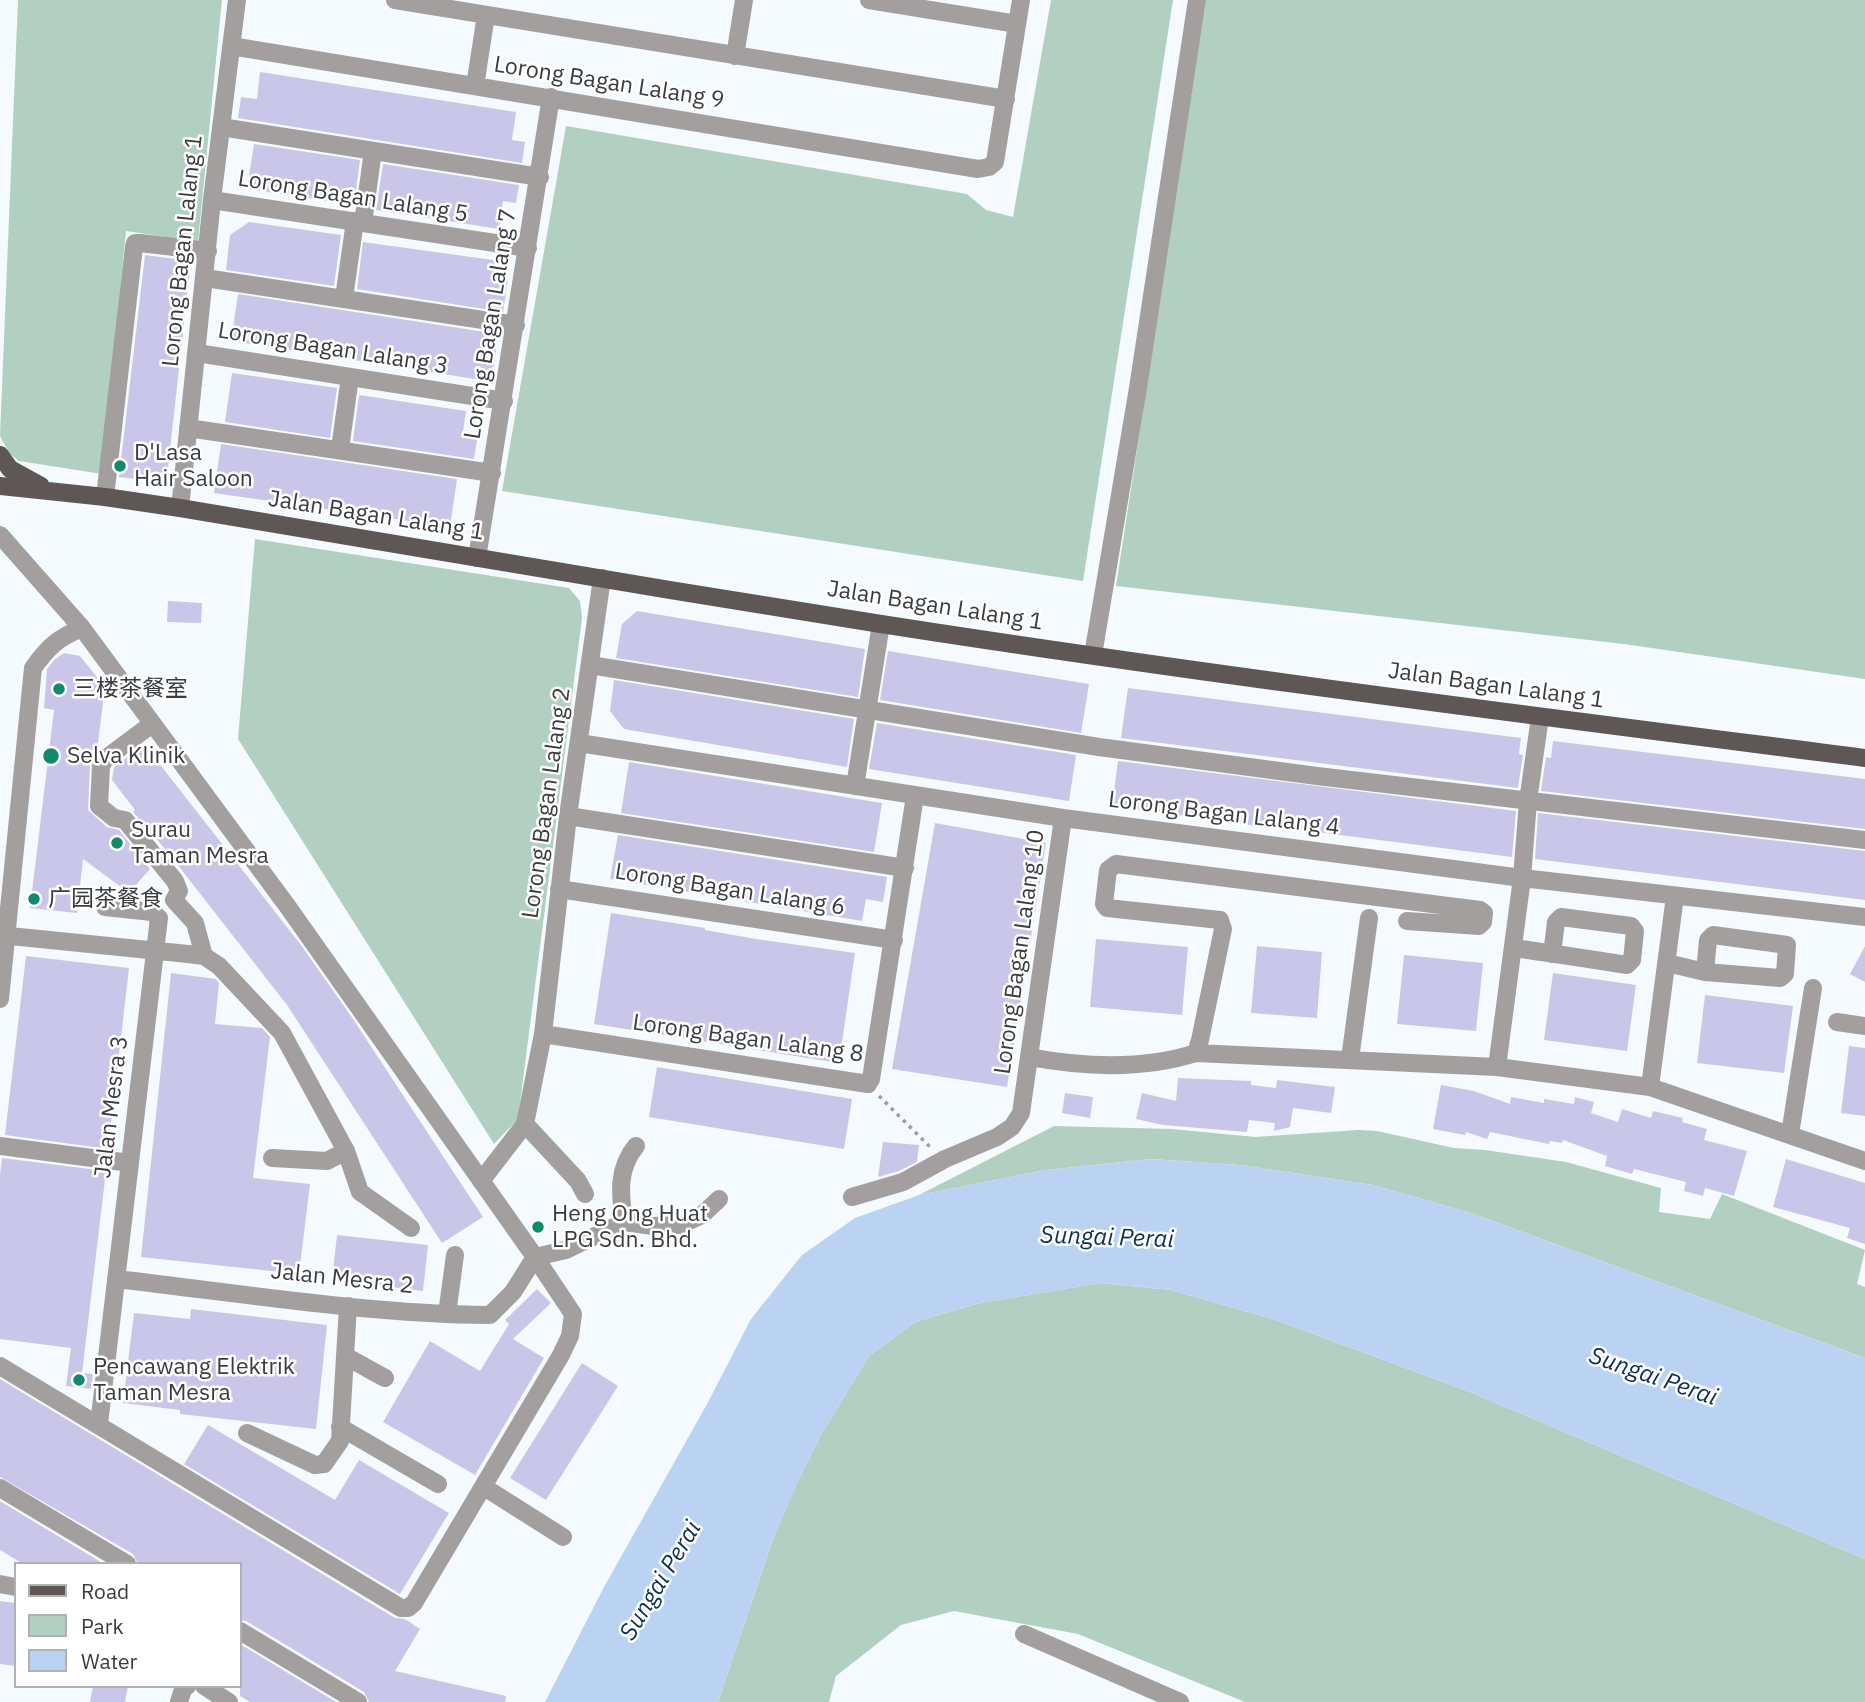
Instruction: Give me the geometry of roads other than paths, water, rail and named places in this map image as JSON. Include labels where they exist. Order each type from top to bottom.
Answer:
[{"type":"main road","points":[[0,455],[10,469],[54,492]]},
{"type":"main road","name":"Jalan Bagan Lalang 1","points":[[0,486],[180,508],[881,624],[1093,655],[1540,717],[1865,758]]},
{"type":"street","name":"Lorong Bagan Lalang 1","points":[[180,508],[212,200],[237,0]]},
{"type":"street","points":[[395,0],[1006,99],[1021,0]]},
{"type":"street","points":[[735,56],[744,0]]},
{"type":"street","points":[[869,0],[1017,24]]},
{"type":"street","points":[[1093,655],[1138,388],[1197,0]]},
{"type":"street","points":[[475,86],[486,15]]},
{"type":"street","name":"Lorong Bagan Lalang 9","points":[[231,47],[551,97],[978,169],[989,167],[995,162],[1006,99]]},
{"type":"street","name":"Lorong Bagan Lalang 7","points":[[477,558],[551,97]]},
{"type":"street","points":[[221,127],[540,177]]},
{"type":"street","points":[[344,298],[373,151]]},
{"type":"street","name":"Lorong Bagan Lalang 5","points":[[212,200],[528,248]]},
{"type":"street","points":[[105,497],[135,243],[208,251]]},
{"type":"street","points":[[205,278],[516,325]]},
{"type":"street","name":"Lorong Bagan Lalang 3","points":[[197,353],[504,401]]},
{"type":"street","points":[[340,449],[350,377]]},
{"type":"street","points":[[188,428],[492,473]]},
{"type":"street","points":[[0,536],[82,628],[288,907],[573,1314],[570,1336],[484,1487],[414,1603],[408,1608],[401,1608],[0,1366]]},
{"type":"street","name":"Lorong Bagan Lalang 2","points":[[524,1124],[543,1034],[559,889],[602,578]]},
{"type":"street","points":[[855,786],[881,624]]},
{"type":"street","points":[[0,999],[4,936],[33,668],[47,648],[82,628]]},
{"type":"street","points":[[590,665],[1112,749],[1865,840]]},
{"type":"street","points":[[1497,1067],[1540,717]]},
{"type":"street","points":[[152,724],[105,759],[101,766],[99,806],[114,818],[125,820],[175,881],[179,891],[174,900],[195,923],[204,956]]},
{"type":"street","name":"Lorong Bagan Lalang 4","points":[[579,743],[1063,818],[1522,878],[1865,917]]},
{"type":"street","name":"Lorong Bagan Lalang 8","points":[[543,1034],[868,1084],[894,940],[915,796]]},
{"type":"street","points":[[569,816],[905,868]]},
{"type":"street","name":"Lorong Bagan Lalang 10","points":[[852,1197],[903,1182],[945,1159],[997,1137],[1012,1127],[1021,1113],[1063,818]]},
{"type":"street","points":[[1196,1053],[1223,929],[1220,920],[1107,908],[1104,904],[1108,870],[1116,864],[1480,910],[1484,913],[1483,922],[1479,926],[1406,921]]},
{"type":"street","name":"Lorong Bagan Lalang 6","points":[[559,889],[894,940]]},
{"type":"street","points":[[1650,1087],[1675,896]]},
{"type":"street","name":"Jalan Mesra 3","points":[[99,1424],[159,918],[152,912],[105,906]]},
{"type":"street","points":[[1513,948],[1552,954],[1627,965],[1632,960],[1635,931],[1631,926],[1562,917],[1556,922],[1552,954]]},
{"type":"street","points":[[1350,1059],[1369,918]]},
{"type":"street","points":[[1667,963],[1705,972],[1784,977],[1787,945],[1713,935],[1708,940],[1705,972]]},
{"type":"street","points":[[4,936],[204,956],[219,965],[282,1033],[346,1151],[360,1192],[411,1228]]},
{"type":"street","points":[[1790,1134],[1814,988]]},
{"type":"street","points":[[1837,1022],[1865,1026]]},
{"type":"street","points":[[1029,1057],[1058,1062],[1125,1065],[1173,1060],[1196,1053],[1497,1067],[1650,1087],[1865,1161]]},
{"type":"street","points":[[481,1181],[524,1124],[578,1181],[585,1194]]},
{"type":"street","points":[[0,1146],[130,1163]]},
{"type":"street","points":[[624,1222],[620,1189],[622,1172],[627,1157],[636,1146]]},
{"type":"street","points":[[272,1158],[327,1161],[346,1151]]},
{"type":"street","points":[[535,1257],[566,1250],[624,1222],[653,1226],[680,1225],[702,1215],[719,1199]]},
{"type":"street","points":[[447,1314],[455,1255]]},
{"type":"street","name":"Jalan Mesra 2","points":[[116,1279],[348,1306],[490,1315],[513,1292],[535,1257]]},
{"type":"street","points":[[247,1433],[315,1465],[324,1464],[340,1441],[348,1306]]},
{"type":"street","points":[[345,1356],[385,1378]]},
{"type":"street","points":[[340,1427],[438,1483]]},
{"type":"street","points":[[484,1487],[563,1537]]},
{"type":"street","points":[[0,1488],[124,1562]]},
{"type":"street","points":[[242,1632],[359,1702]]},
{"type":"street","points":[[1024,1634],[1180,1702]]},
{"type":"street","points":[[207,1688],[229,1702]]},
{"type":"water","name":"Sungai Perai","points":[[1151,1159],[1240,1165],[1373,1185],[1471,1213],[1865,1358],[1865,1559],[1470,1392],[1276,1320],[1171,1290],[1100,1283],[980,1303],[915,1322],[869,1356],[822,1433],[797,1483],[774,1536],[718,1702],[545,1702],[604,1587],[706,1406],[751,1319],[802,1255],[855,1218],[919,1195],[1046,1170]]},
{"type":"place","name":"D'Lasa Hair Saloon","points":[[120,466]]},
{"type":"place","name":"三楼茶餐室","points":[[59,689]]},
{"type":"place","name":"Selva Klinik","points":[[51,756]]},
{"type":"place","name":"Surau Taman Mesra","points":[[117,843]]},
{"type":"place","name":"广园茶餐食","points":[[34,899]]},
{"type":"place","name":"Heng Ong Huat LPG Sdn. Bhd.","points":[[538,1227]]},
{"type":"place","name":"Pencawang Elektrik Taman Mesra","points":[[79,1380]]}]
